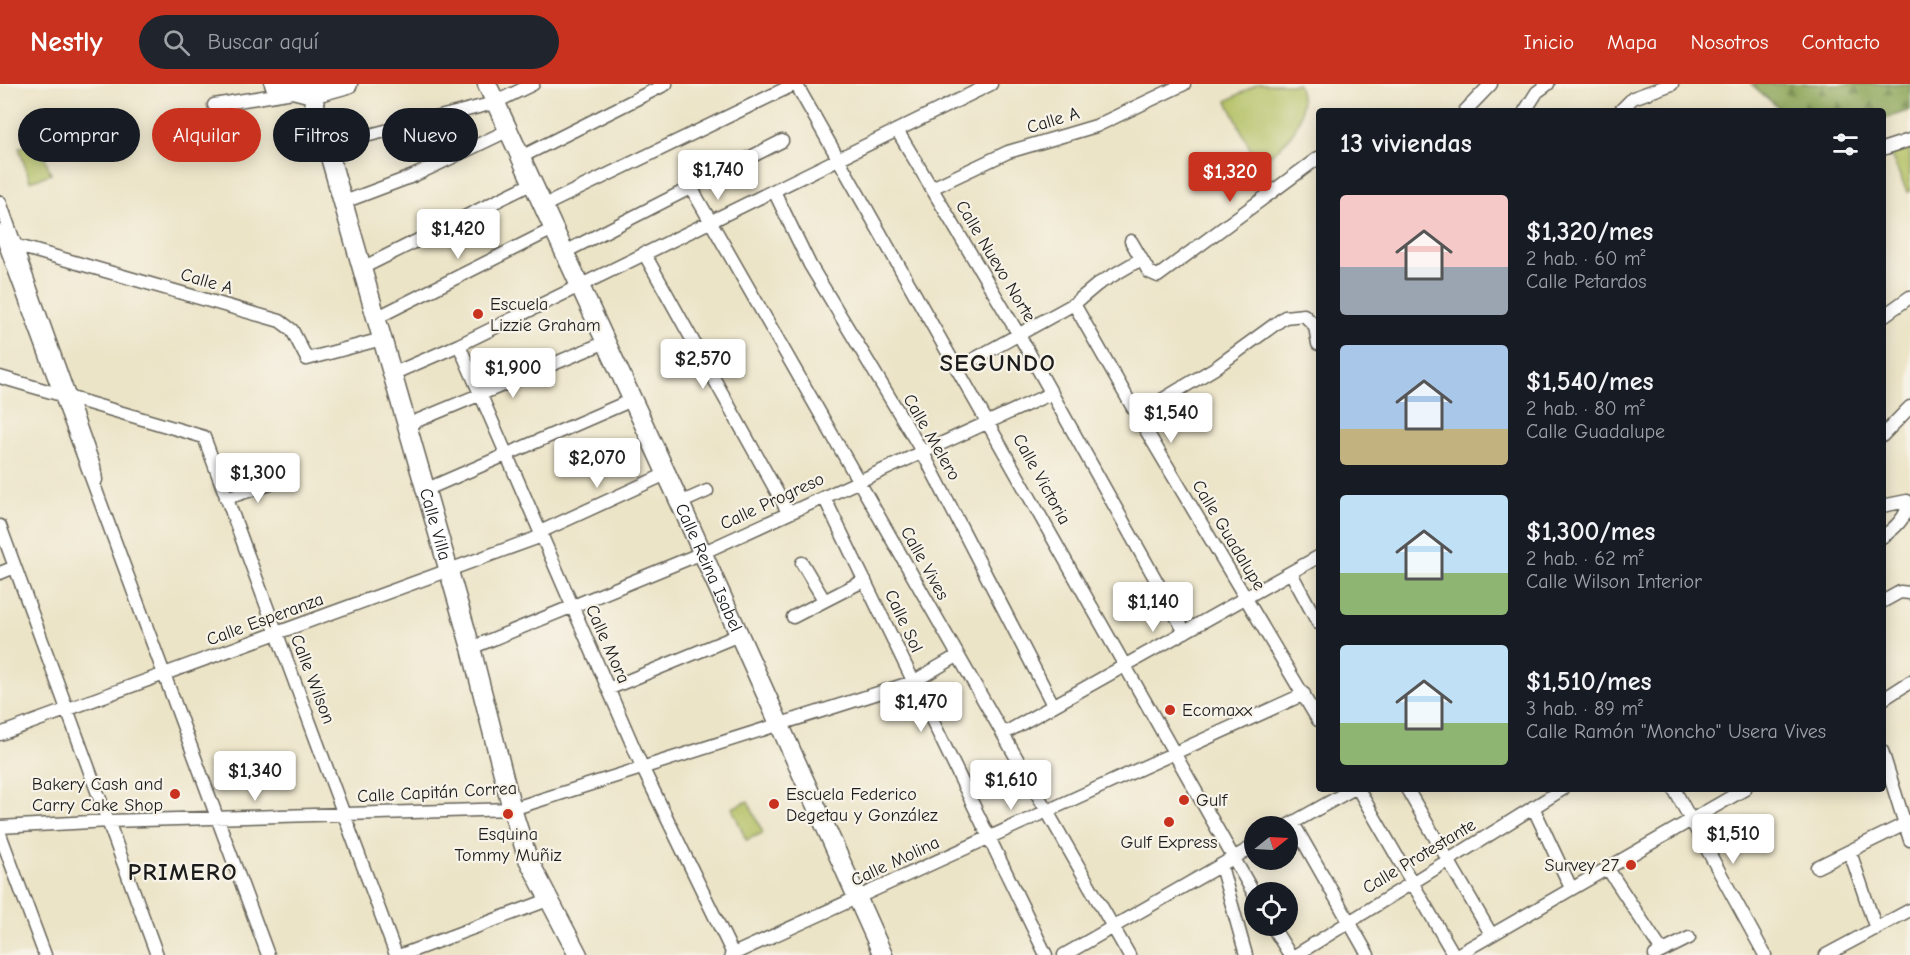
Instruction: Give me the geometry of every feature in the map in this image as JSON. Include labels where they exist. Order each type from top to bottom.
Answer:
[{"type":"main road","points":[[274,84],[305,90],[348,84]]},
{"type":"main road","name":"Calle Reina Isabel","points":[[487,84],[581,285],[884,955]]},
{"type":"main road","name":"Calle Villa","points":[[305,90],[312,108]]},
{"type":"main road","name":"Calle Villa","points":[[332,162],[471,648],[512,810],[528,859],[578,955]]},
{"type":"street","points":[[370,135],[494,103],[533,84]]},
{"type":"street","points":[[521,156],[666,84]]},
{"type":"street","points":[[543,206],[796,84]]},
{"type":"street","name":"Calle Victoria","points":[[796,84],[990,423],[1247,882]]},
{"type":"street","points":[[392,374],[459,345],[991,84]]},
{"type":"street","name":"Calle A","points":[[932,188],[1008,152],[1096,126],[1184,84]]},
{"type":"street","points":[[1468,108],[1491,84]]},
{"type":"street","points":[[1527,108],[1537,92],[1548,84]]},
{"type":"street","points":[[1623,108],[1633,98],[1672,84]]},
{"type":"street","points":[[214,105],[305,90]]},
{"type":"street","name":"Calle Nuevo Norte","points":[[897,130],[1019,335],[1185,632]]},
{"type":"street","points":[[344,202],[413,176],[507,131]]},
{"type":"street","points":[[1886,148],[1910,140]]},
{"type":"street","points":[[565,252],[782,141]]},
{"type":"street","points":[[1131,241],[1152,275],[1158,276],[1316,159]]},
{"type":"street","points":[[362,268],[533,183]]},
{"type":"street","name":"Calle Vives","points":[[692,189],[708,222],[859,480],[1129,955]]},
{"type":"street","name":"Calle Melero","points":[[774,191],[810,266],[923,453],[1053,705]]},
{"type":"street","points":[[0,202],[6,239],[64,396],[94,466],[97,487],[163,675],[268,955]]},
{"type":"street","points":[[376,318],[553,229]]},
{"type":"street","name":"Calle A","points":[[6,239],[280,321],[292,330],[307,359],[382,339]]},
{"type":"street","points":[[644,253],[788,512]]},
{"type":"street","points":[[958,368],[1074,304],[1098,284],[1141,259]]},
{"type":"street","points":[[1886,314],[1910,297]]},
{"type":"street","name":"Calle Guadalupe","points":[[1074,304],[1137,415],[1316,716]]},
{"type":"street","points":[[1137,415],[1215,368],[1285,317],[1304,315],[1315,326],[1316,332]]},
{"type":"street","points":[[407,425],[606,342]]},
{"type":"street","name":"Calle Mora","points":[[459,345],[643,769],[732,955]]},
{"type":"street","points":[[0,377],[64,396]]},
{"type":"street","name":"Calle Progreso","points":[[471,648],[702,553],[1052,393]]},
{"type":"street","name":"Calle Wilson","points":[[64,396],[204,437],[276,634],[346,814],[396,955]]},
{"type":"street","points":[[425,490],[632,400]]},
{"type":"street","points":[[1886,432],[1910,407]]},
{"type":"street","name":"Calle Esperanza","points":[[0,734],[276,634],[541,534],[666,474]]},
{"type":"street","points":[[226,498],[280,481]]},
{"type":"street","points":[[680,503],[707,491]]},
{"type":"street","name":"Calle Sol","points":[[824,497],[1046,955]]},
{"type":"street","points":[[1886,505],[1907,501],[1910,507],[1908,513],[1886,533]]},
{"type":"street","points":[[0,526],[157,955]]},
{"type":"street","points":[[1003,734],[1316,558]]},
{"type":"street","points":[[802,563],[824,600]]},
{"type":"street","points":[[0,573],[15,567]]},
{"type":"street","points":[[1291,573],[1316,619]]},
{"type":"street","points":[[793,617],[865,580]]},
{"type":"street","points":[[1886,600],[1900,592],[1910,593]]},
{"type":"street","points":[[609,689],[739,635]]},
{"type":"street","name":"Calle Capitán Correa","points":[[0,828],[109,821],[512,810],[913,682],[957,656]]},
{"type":"street","points":[[1886,697],[1910,682]]},
{"type":"street","name":"Calle Molina","points":[[732,955],[1304,694]]},
{"type":"street","points":[[1886,761],[1905,809],[1905,824],[1910,840]]},
{"type":"street","points":[[1298,820],[1348,792]]},
{"type":"street","points":[[1360,792],[1456,955],[1740,792]]},
{"type":"street","points":[[1409,792],[1491,934]]},
{"type":"street","name":"Calle Protestante","points":[[1296,955],[1348,920],[1558,792]]},
{"type":"street","points":[[1676,792],[1765,955]]},
{"type":"street","points":[[1533,807],[1571,888]]},
{"type":"street","points":[[1817,867],[1905,824]]},
{"type":"street","points":[[0,834],[45,955]]},
{"type":"street","points":[[1298,838],[1368,955]]},
{"type":"street","points":[[1064,955],[1244,852]]},
{"type":"street","points":[[1850,852],[1876,928]]},
{"type":"street","points":[[1221,866],[1246,955]]},
{"type":"street","points":[[1608,869],[1658,953],[1689,938]]},
{"type":"street","points":[[401,955],[548,900]]},
{"type":"street","points":[[1826,955],[1910,910]]},
{"type":"street","points":[[1278,936],[1290,955]]},
{"type":"green space","points":[[1257,84],[1298,84],[1301,109],[1299,121],[1287,140],[1257,163],[1227,101]]},
{"type":"green space","points":[[1751,84],[1910,84],[1910,110],[1886,119],[1886,108],[1779,108]]},
{"type":"green space","points":[[1910,143],[1910,191],[1907,192],[1889,151]]},
{"type":"green space","points":[[24,162],[47,162],[51,174],[30,181]]},
{"type":"green space","points":[[748,801],[763,833],[746,840],[732,808]]},
{"type":"place","name":"Escuela Lizzie Graham","points":[[478,314]]},
{"type":"place","name":"Ecomaxx","points":[[1170,710]]},
{"type":"place","name":"Bakery Cash and Carry Cake Shop","points":[[175,794]]},
{"type":"place","name":"Gulf","points":[[1184,800]]},
{"type":"place","name":"Escuela Federico Degetau y González","points":[[774,804]]},
{"type":"place","name":"Esquina Tommy Muñiz","points":[[508,814]]},
{"type":"place","name":"Gulf Express","points":[[1169,822]]},
{"type":"place","name":"Survey 27","points":[[1631,865]]},
{"type":"district","name":"SEGUNDO","points":[[998,363]]},
{"type":"district","name":"PRIMERO","points":[[183,872]]}]
